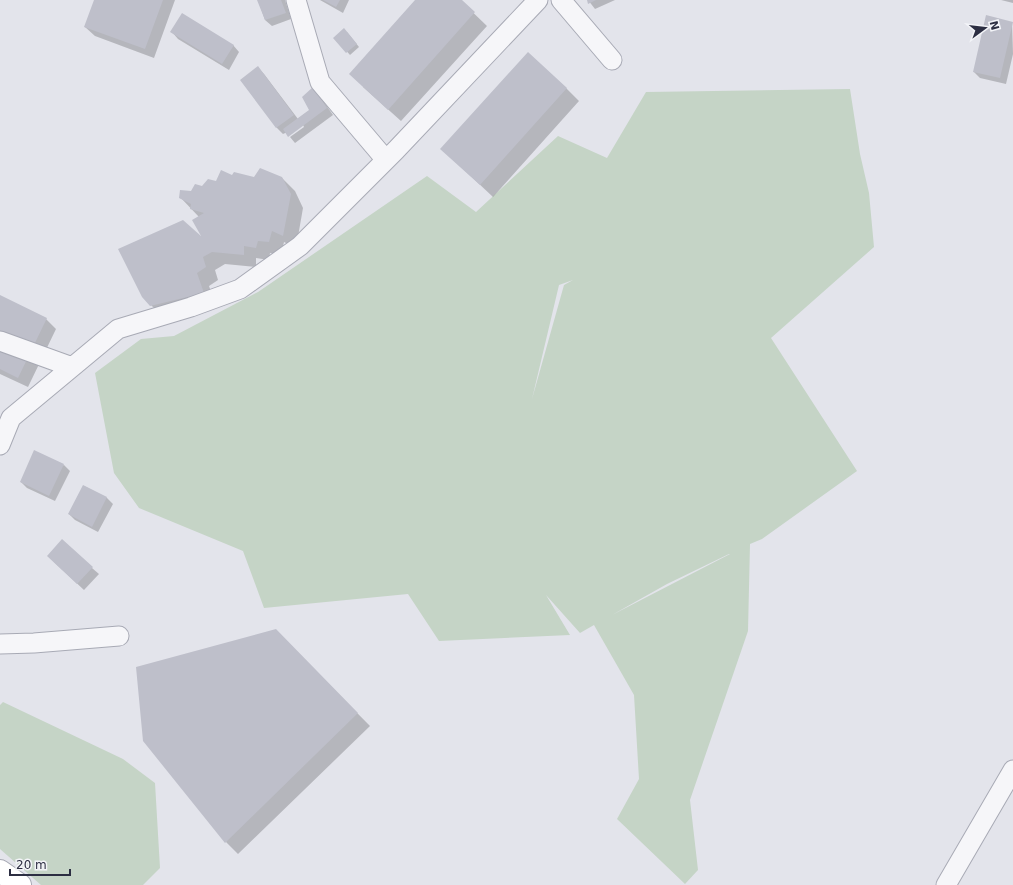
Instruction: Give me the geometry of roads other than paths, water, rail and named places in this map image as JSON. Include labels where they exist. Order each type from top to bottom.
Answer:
[{"type":"street","points":[[296,0],[320,82],[386,160]]},
{"type":"street","points":[[0,445],[11,418],[118,329],[191,307],[240,289],[300,246],[386,160],[538,0]]},
{"type":"street","points":[[561,0],[612,60]]},
{"type":"street","points":[[0,341],[72,367]]},
{"type":"street","points":[[0,644],[34,643],[119,636]]},
{"type":"street","points":[[946,885],[1013,770]]},
{"type":"street","points":[[0,871],[20,885]]}]
